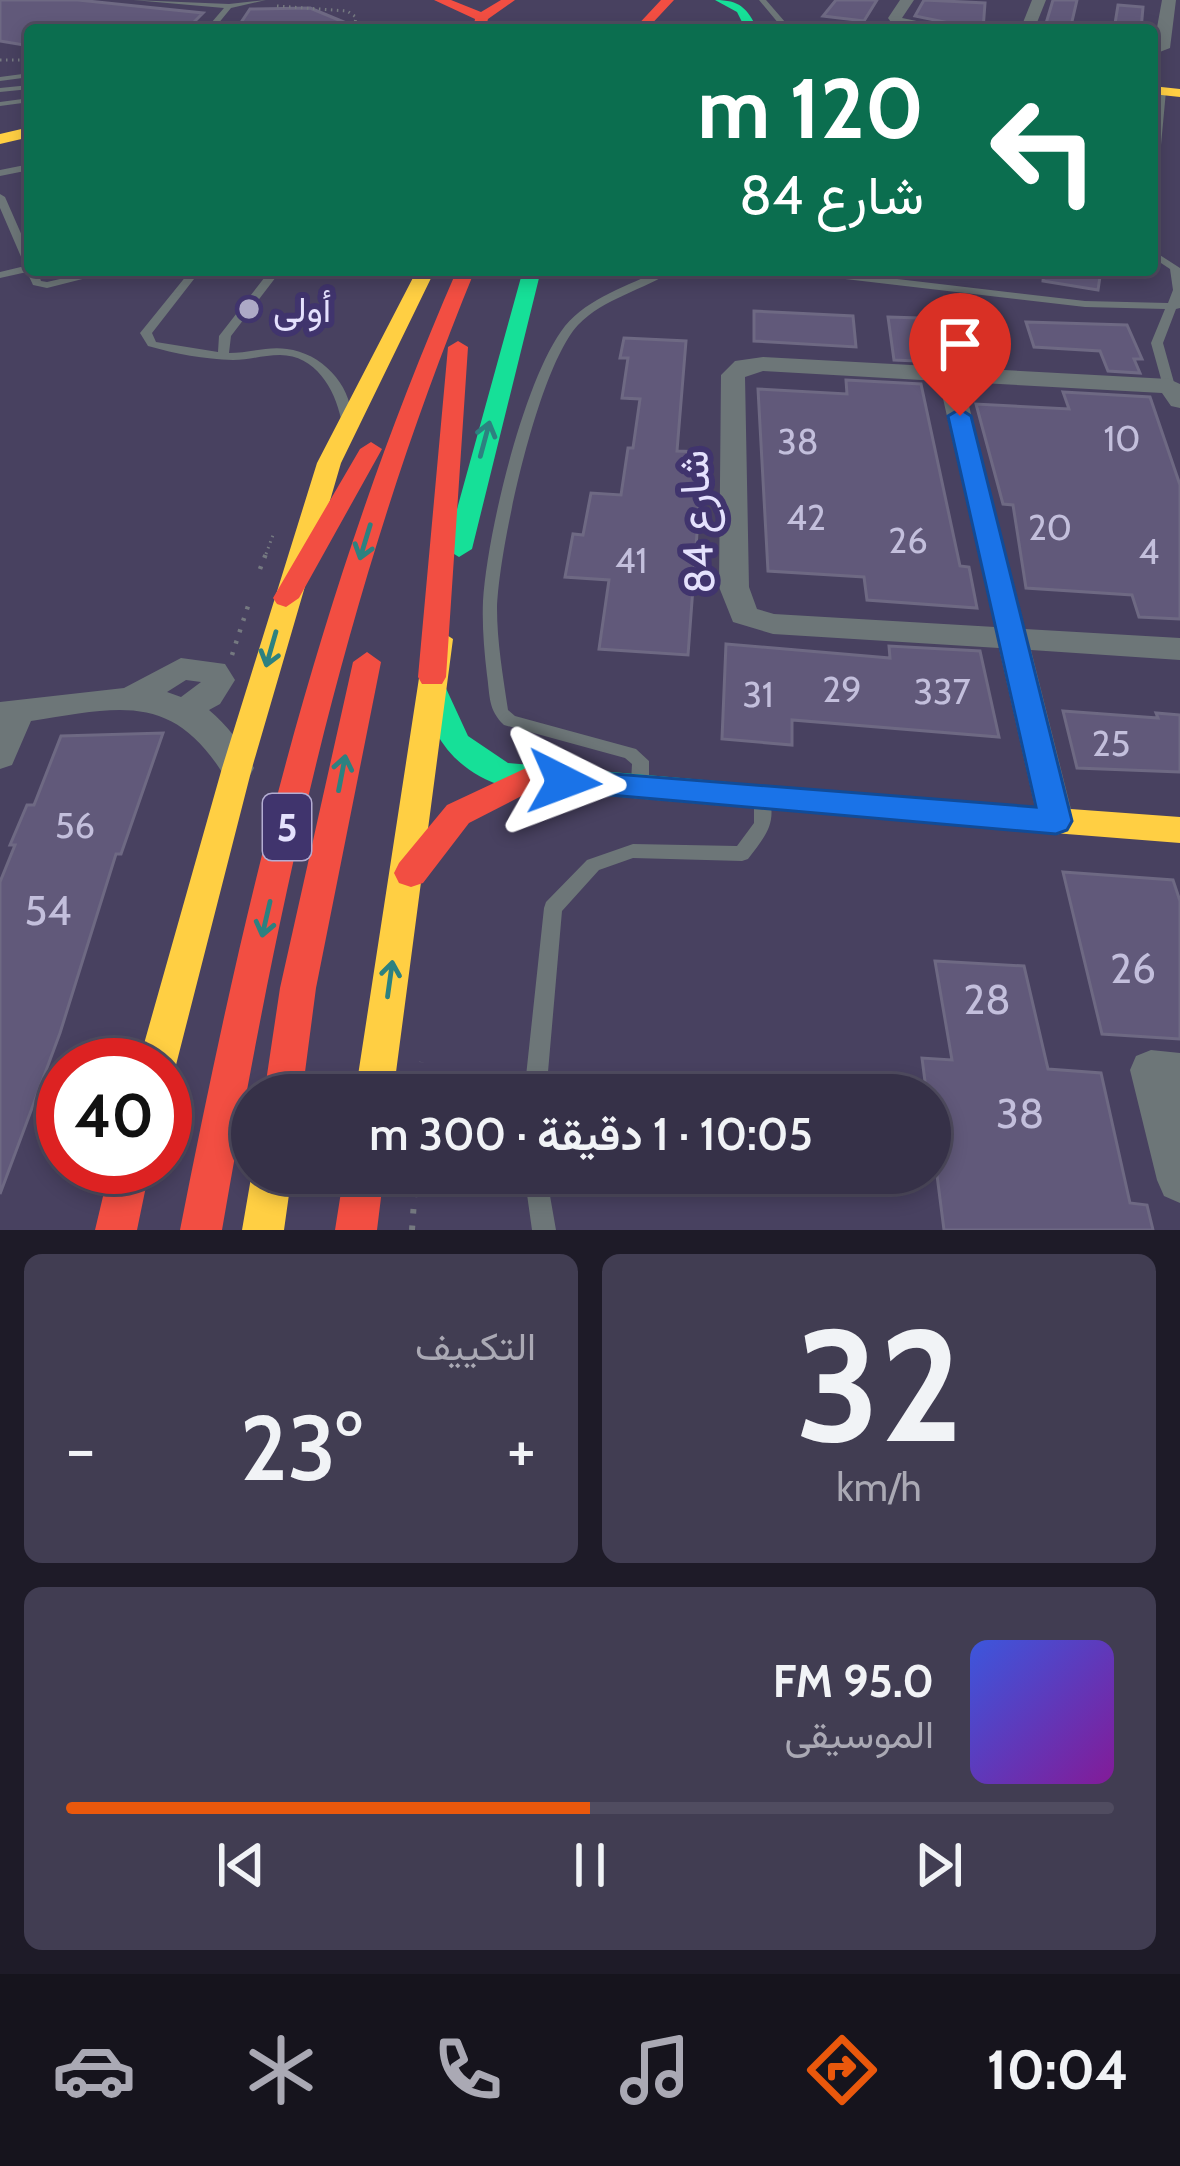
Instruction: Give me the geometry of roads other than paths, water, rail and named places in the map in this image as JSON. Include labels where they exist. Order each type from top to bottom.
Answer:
[{"type":"main road","points":[[420,0],[436,10],[440,24]]},
{"type":"main road","points":[[440,0],[475,24]]},
{"type":"main road","points":[[480,24],[509,0]]},
{"type":"main road","points":[[618,24],[640,0]]},
{"type":"main road","points":[[645,24],[668,0]]},
{"type":"main road","points":[[164,1038],[237,768],[329,463],[423,276]]},
{"type":"main road","name":"5","points":[[419,470],[464,276]]},
{"type":"main road","name":"5","points":[[201,1230],[274,881],[339,622],[400,430],[486,276]]},
{"type":"main road","points":[[377,1074],[431,676],[470,494],[530,276]]},
{"type":"main road","points":[[286,598],[449,337]]},
{"type":"main road","points":[[449,337],[431,676],[451,744],[476,764],[526,780],[1180,830]]},
{"type":"main road","name":"5","points":[[286,1074],[298,988],[373,637]]},
{"type":"main road","points":[[402,889],[453,813],[479,796],[526,780]]},
{"type":"main road","points":[[116,1230],[124,1194]]},
{"type":"main road","points":[[263,1230],[269,1194]]},
{"type":"main road","points":[[356,1230],[361,1194]]},
{"type":"street","points":[[907,0],[898,22],[912,24]]},
{"type":"street","points":[[1158,49],[1163,48],[1169,0]]},
{"type":"street","name":"شارع 84","points":[[1175,394],[949,372],[743,366],[733,375],[734,587],[744,615],[772,624],[1180,649]]},
{"type":"street","points":[[949,372],[1056,821]]},
{"type":"street","points":[[0,756],[9,713],[132,698],[187,708],[217,732],[237,768]]},
{"type":"street","points":[[1180,1073],[1151,1070],[1180,1180]]},
{"type":"lane","points":[[136,0],[229,6],[264,0]]},
{"type":"lane","points":[[214,24],[229,6]]},
{"type":"lane","points":[[744,10],[775,24]]},
{"type":"lane","points":[[0,197],[24,252]]},
{"type":"lane","points":[[1158,255],[1180,260]]},
{"type":"lane","points":[[1166,257],[1175,268],[1178,290],[1176,305],[1157,343],[1175,394]]},
{"type":"lane","points":[[34,276],[37,283],[47,285],[87,276]]},
{"type":"lane","points":[[191,276],[146,333],[152,344],[178,352],[298,356],[342,392],[348,423]]},
{"type":"lane","points":[[223,355],[225,336],[271,276]]},
{"type":"lane","points":[[640,786],[641,761],[630,753],[509,721],[500,712],[490,592],[528,424],[555,351],[570,327],[602,302],[656,276]]},
{"type":"lane","points":[[845,276],[1085,304],[1176,305]]},
{"type":"lane","points":[[537,1074],[553,908],[593,865],[633,851],[742,854],[763,824],[763,795]]},
{"type":"lane","points":[[538,1194],[544,1230]]},
{"type":"place","name":"أولى","points":[[249,309]]}]
